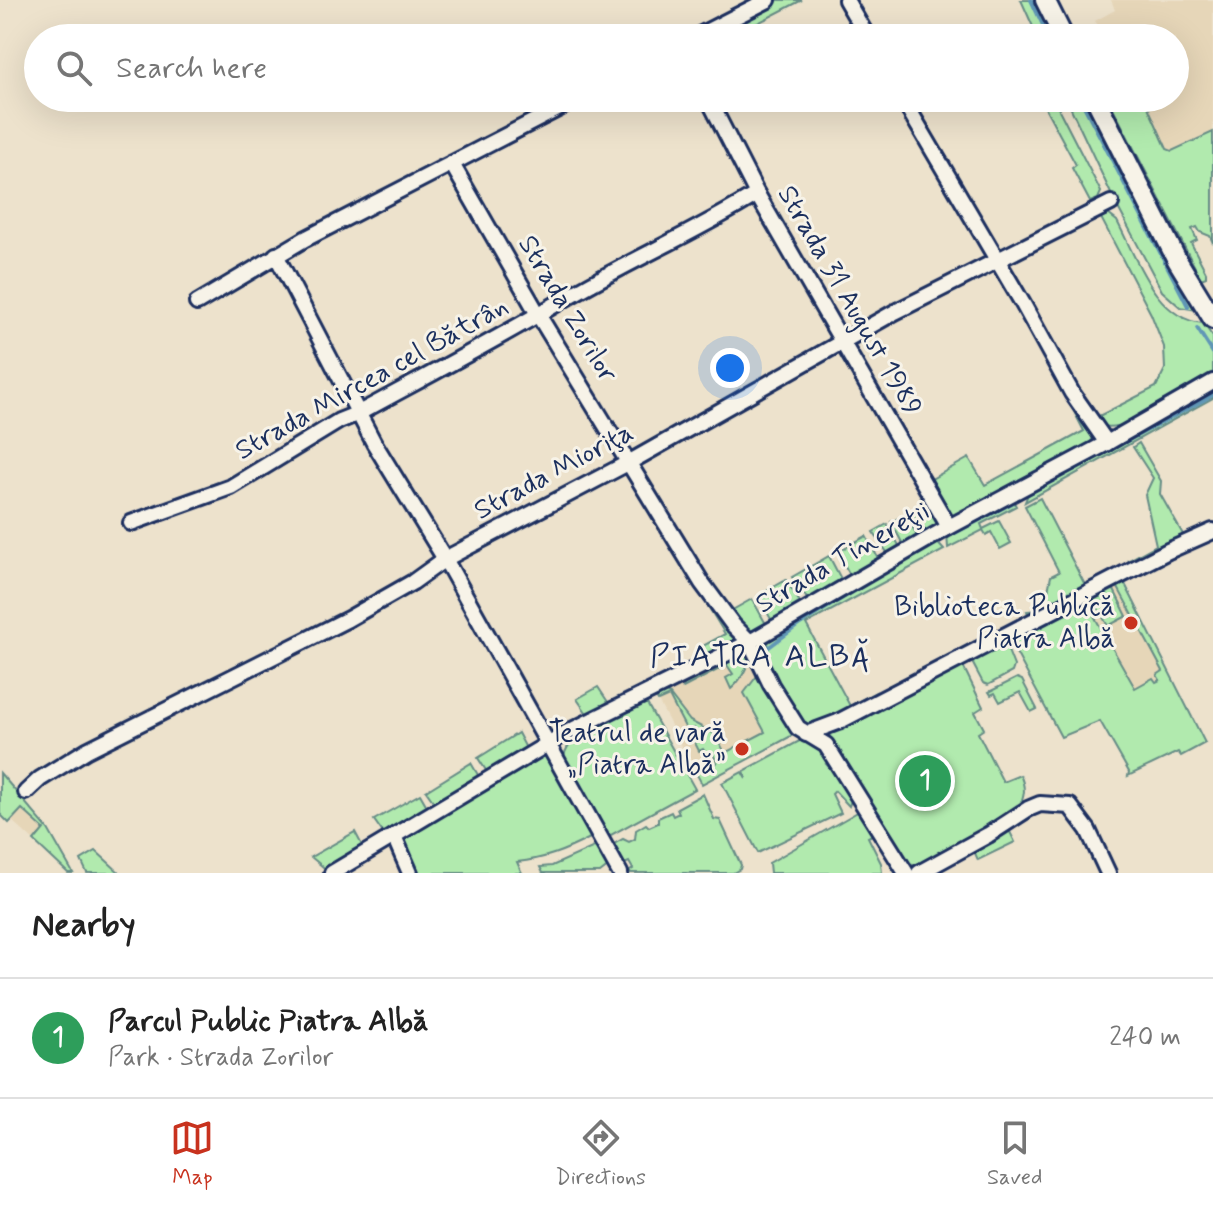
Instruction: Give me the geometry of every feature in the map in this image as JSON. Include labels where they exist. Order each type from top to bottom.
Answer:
[{"type":"main road","points":[[1045,0],[1057,24]]},
{"type":"main road","points":[[1102,112],[1177,260],[1212,317]]},
{"type":"street","points":[[721,24],[768,0]]},
{"type":"street","points":[[846,0],[860,24]]},
{"type":"street","points":[[197,303],[276,255],[552,112]]},
{"type":"street","name":"Strada 31 August 1989","points":[[715,112],[757,194],[949,527]]},
{"type":"street","points":[[910,112],[1072,393],[1107,443]]},
{"type":"street","name":"Strada Zorilor","points":[[452,164],[539,316],[702,583],[733,625],[750,642],[798,728],[826,745],[906,873]]},
{"type":"street","name":"Strada Mircea cel Bătrân","points":[[131,523],[231,487],[339,421],[709,224],[757,194]]},
{"type":"street","name":"Strada Mioriţa","points":[[26,792],[40,779],[87,750],[348,619],[413,582],[445,559],[628,463],[907,305],[1111,203]]},
{"type":"street","points":[[276,255],[359,413],[550,743],[620,873]]},
{"type":"street","name":"Strada Tinereţii","points":[[332,873],[550,743],[750,642],[949,527],[1107,443],[1213,382]]},
{"type":"street","points":[[806,734],[838,722],[1168,551],[1213,531]]},
{"type":"street","points":[[919,873],[1028,809],[1049,803],[1070,806],[1088,830],[1108,873]]},
{"type":"street","points":[[394,836],[410,873]]},
{"type":"shaded area","points":[[1111,0],[1213,0],[1213,132],[1173,151],[1167,149],[1150,112],[1189,112],[1189,24],[1097,24],[1095,21],[1115,10]]},
{"type":"shaded area","points":[[1123,580],[1205,743],[1181,756],[1178,752],[1128,776],[1129,772],[1048,619]]},
{"type":"shaded area","points":[[747,648],[793,735],[702,784],[656,697]]},
{"type":"shaded area","points":[[22,808],[45,829],[34,841],[11,820]]},
{"type":"green space","points":[[776,0],[802,0],[756,24],[729,24]]},
{"type":"green space","points":[[1021,0],[1036,0],[1048,24],[1032,24]]},
{"type":"green space","points":[[1047,112],[1060,112],[1101,192],[1098,199],[1090,202],[1072,168],[1076,165]]},
{"type":"green space","points":[[1073,112],[1092,112],[1196,310],[1180,307],[1162,291]]},
{"type":"green space","points":[[1115,112],[1150,112],[1167,149],[1172,151],[1213,132],[1213,243],[1210,236],[1200,232],[1197,227],[1192,229],[1197,240],[1191,243],[1206,272],[1206,277],[1201,279]]},
{"type":"green space","points":[[1108,214],[1117,221],[1140,268],[1160,299],[1172,311],[1203,323],[1213,337],[1213,372],[1160,408],[1115,426],[1103,426],[1097,417],[1156,387],[1165,369],[1164,347],[1151,314],[1100,216]]},
{"type":"green space","points":[[1213,388],[1213,398],[1025,502],[1030,489]]},
{"type":"green space","points":[[1072,401],[1094,436],[1088,447],[954,518],[947,514],[928,481],[969,458],[985,485],[1084,431],[1069,402]]},
{"type":"green space","points":[[1139,443],[1161,481],[1160,494],[1185,538],[1132,564],[1129,560],[1156,545],[1145,495],[1153,478],[1133,447]]},
{"type":"green space","points":[[628,475],[631,475],[741,641],[707,660],[699,648],[725,634]]},
{"type":"green space","points":[[1040,498],[1084,588],[1029,616],[1027,611],[1037,610],[1050,602],[1047,596],[1051,576],[1059,572],[1025,506]]},
{"type":"green space","points":[[1012,499],[1016,506],[981,524],[983,529],[999,521],[1011,543],[1000,549],[991,532],[986,535],[983,530],[948,548],[947,534]]},
{"type":"green space","points":[[929,502],[941,523],[939,528],[925,536],[911,512]]},
{"type":"green space","points":[[906,514],[919,540],[905,548],[891,522]]},
{"type":"green space","points":[[887,524],[901,549],[889,555],[873,532]]},
{"type":"green space","points":[[866,536],[878,558],[877,562],[850,575],[837,552]]},
{"type":"green space","points":[[934,539],[944,550],[806,624],[850,706],[876,692],[878,697],[820,727],[802,727],[764,659],[769,640]]},
{"type":"green space","points":[[829,556],[841,583],[808,600],[792,577]]},
{"type":"green space","points":[[786,580],[800,607],[772,621],[758,596]]},
{"type":"green space","points":[[1123,580],[1205,743],[1181,756],[1178,752],[1128,776],[1129,772],[1100,721],[1061,737],[1012,640],[1085,600],[1135,688],[1153,678],[1156,682],[1160,680],[1157,675],[1163,671],[1116,584]]},
{"type":"green space","points":[[1112,586],[1127,616],[1108,626],[1091,597]]},
{"type":"green space","points":[[752,599],[766,624],[764,628],[748,631],[729,612]]},
{"type":"green space","points":[[1005,643],[1014,666],[1012,672],[988,685],[983,683],[973,664],[975,656]]},
{"type":"green space","points":[[747,648],[751,655],[748,665],[731,689],[726,678],[733,674],[727,665],[683,688],[685,681]]},
{"type":"green space","points":[[959,663],[983,707],[975,712],[984,729],[978,733],[1003,782],[1020,775],[1024,788],[1022,800],[1018,809],[924,866],[902,862],[828,734]]},
{"type":"green space","points":[[760,672],[793,735],[702,784],[696,773],[717,762],[712,753],[707,755],[703,749],[699,751],[694,741],[699,738],[694,728],[687,731],[669,696],[658,701],[656,697],[664,692],[670,695],[690,721],[715,734],[725,753],[765,732],[744,693]]},
{"type":"green space","points":[[1017,678],[1022,680],[1037,709],[1031,712],[1020,692],[1000,702],[995,693],[991,695],[989,692]]},
{"type":"green space","points":[[598,687],[608,702],[588,715],[577,699]]},
{"type":"green space","points":[[646,702],[695,789],[611,835],[606,834],[564,759],[567,749],[596,724]]},
{"type":"green space","points":[[518,733],[528,752],[489,775],[478,758]]},
{"type":"green space","points":[[805,738],[832,760],[826,764],[829,767],[835,765],[853,795],[849,806],[835,791],[832,794],[841,813],[758,853],[722,783],[742,772],[746,779],[744,771]]},
{"type":"green space","points":[[545,754],[550,756],[593,834],[590,838],[554,854],[517,862],[522,873],[415,873],[404,845],[408,835],[506,774],[516,773]]},
{"type":"green space","points":[[471,763],[481,780],[439,803],[433,801],[426,791]]},
{"type":"green space","points":[[0,773],[48,829],[73,873],[68,873],[34,841],[44,829],[22,809],[9,823],[0,814]]},
{"type":"green space","points":[[420,794],[428,808],[386,837],[374,820]]},
{"type":"green space","points":[[703,794],[714,819],[720,820],[741,865],[740,869],[733,873],[627,873],[633,869],[629,862],[622,865],[614,844],[623,839],[629,842],[635,839],[636,830],[646,824],[649,827],[658,823],[658,818],[671,812],[673,816],[679,813],[677,808]]},
{"type":"green space","points":[[861,810],[876,833],[868,837],[881,863],[882,873],[770,873],[769,863]]},
{"type":"green space","points":[[1009,830],[1015,842],[978,860],[974,851]]},
{"type":"green space","points":[[355,832],[364,849],[328,871],[311,857]]},
{"type":"green space","points":[[594,847],[601,850],[609,866],[600,873],[543,873],[540,867],[552,866]]},
{"type":"green space","points":[[96,851],[120,873],[87,873],[81,860]]},
{"type":"waterway","points":[[1031,0],[1042,24]]},
{"type":"waterway","points":[[1087,112],[1188,306]]},
{"type":"waterway","points":[[1197,328],[1213,353]]},
{"type":"waterway","points":[[1028,494],[1213,395]]},
{"type":"waterway","points":[[951,535],[1012,503]]},
{"type":"waterway","points":[[916,554],[932,545]]},
{"type":"waterway","points":[[769,647],[800,624],[895,566]]},
{"type":"place","name":"Biblioteca Publică Piatra Albă","points":[[1131,623]]},
{"type":"place","name":"Teatrul de vară „Piatra Albă”","points":[[742,749]]},
{"type":"place","name":"Parcul Public Piatra Albă","points":[[925,781]]},
{"type":"district","name":"PIATRA ALBĂ","points":[[761,657]]}]
